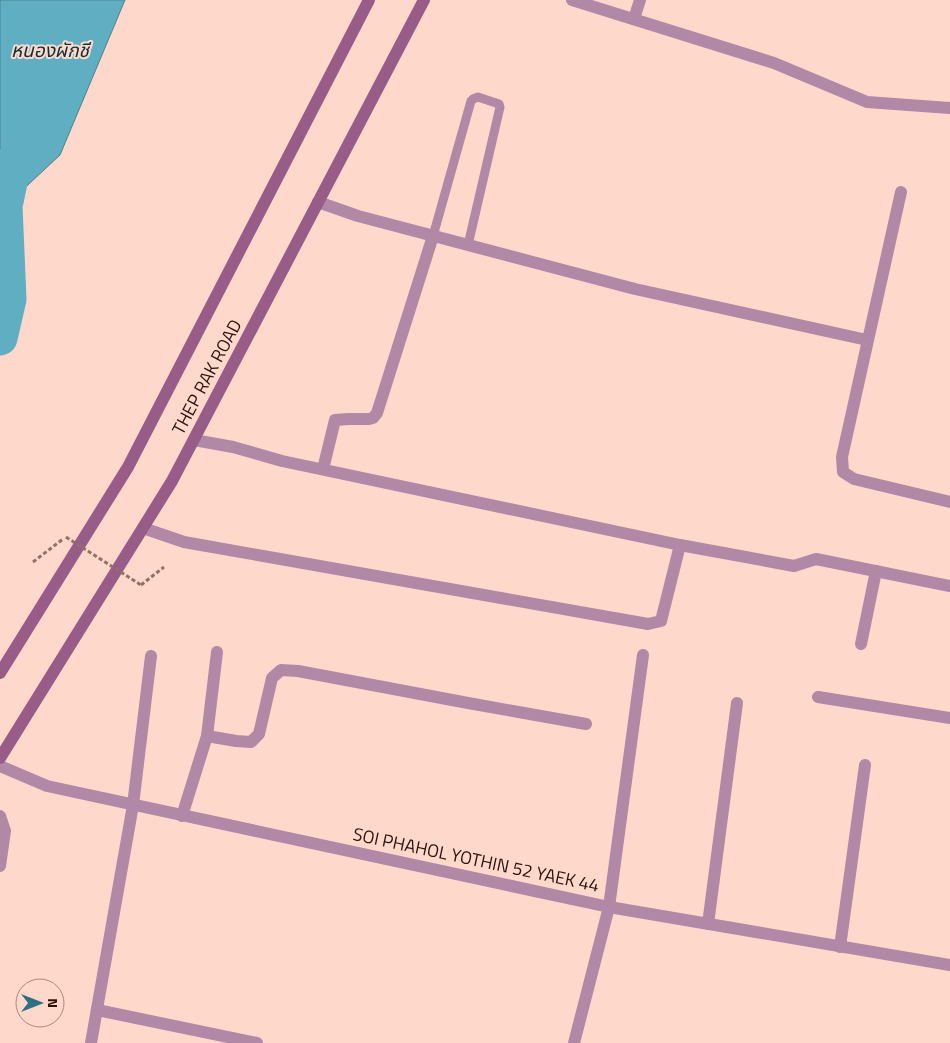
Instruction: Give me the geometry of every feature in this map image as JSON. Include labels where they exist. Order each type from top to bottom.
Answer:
[{"type":"main road","name":"THEP RAK ROAD","points":[[0,673],[128,466],[369,0]]},
{"type":"main road","name":"THEP RAK ROAD","points":[[0,758],[172,482],[420,3]]},
{"type":"street","points":[[572,0],[774,63],[867,102],[950,108]]},
{"type":"street","points":[[634,19],[640,0]]},
{"type":"street","points":[[901,192],[842,457],[843,472],[854,479],[950,502]]},
{"type":"street","points":[[318,202],[358,216],[635,289],[867,340]]},
{"type":"street","points":[[323,469],[334,420],[369,419],[373,418],[377,413],[433,236]]},
{"type":"street","points":[[194,440],[233,447],[282,461],[680,545],[794,566],[816,559],[950,586]]},
{"type":"street","points":[[143,528],[184,542],[648,624],[661,621],[680,545]]},
{"type":"street","points":[[861,644],[876,571]]},
{"type":"street","points":[[182,816],[207,736],[217,652]]},
{"type":"street","points":[[91,1043],[133,805],[151,656]]},
{"type":"street","points":[[574,1043],[609,907],[643,656]]},
{"type":"street","points":[[207,736],[251,742],[259,734],[272,678],[281,670],[298,671],[586,724]]},
{"type":"street","points":[[818,696],[950,718]]},
{"type":"street","points":[[708,924],[736,703]]},
{"type":"street","points":[[840,947],[865,765]]},
{"type":"street","name":"SOI PHAHOL YOTHIN 52 YAEK 44","points":[[0,766],[47,786],[609,907],[950,965]]},
{"type":"street","points":[[0,816],[4,831],[0,866]]},
{"type":"street","points":[[97,1010],[257,1043]]},
{"type":"lane","points":[[433,236],[472,101],[478,98],[499,104],[500,107],[468,245]]},
{"type":"path","points":[[33,562],[66,537],[140,585],[164,567]]},
{"type":"water","name":"หนองผักชี","points":[[0,0],[125,0],[60,155],[0,211]]},
{"type":"waterway","points":[[0,338],[9,299],[5,206],[15,159]]}]
